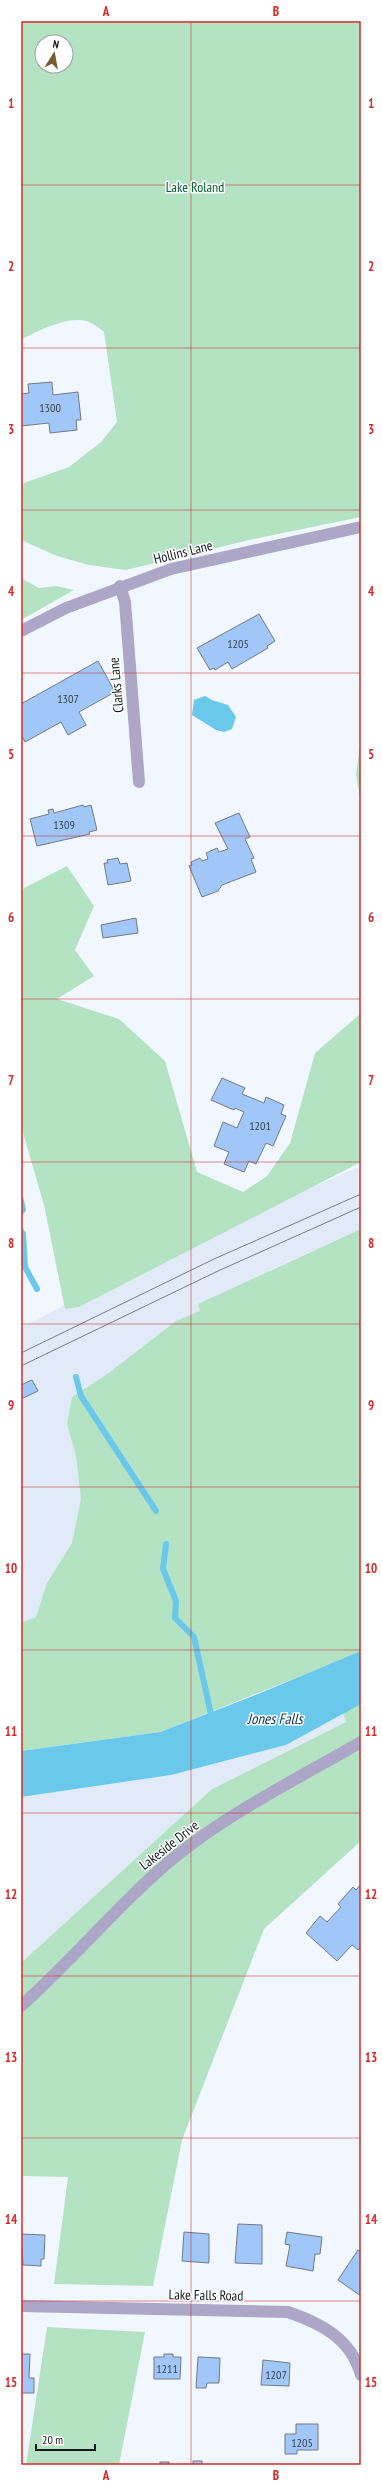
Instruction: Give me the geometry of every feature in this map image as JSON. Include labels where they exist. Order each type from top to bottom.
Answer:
[{"type":"street","name":"Hollins Lane","points":[[21,631],[66,608],[120,586],[171,569],[361,527]]},
{"type":"street","name":"Clarks Lane","points":[[120,586],[125,602],[139,782]]},
{"type":"street","name":"Lakeside Drive","points":[[21,2006],[132,1893],[177,1855],[251,1805],[361,1742]]},
{"type":"street","name":"Lake Falls Road","points":[[21,2306],[288,2312],[314,2320],[334,2333],[348,2347],[361,2375]]},
{"type":"shaded area","points":[[361,1166],[361,1229],[268,1271],[326,1666],[21,1751],[21,1328],[176,1246]]},
{"type":"shaded area","points":[[343,1714],[346,1722],[212,1789],[21,1963],[21,1797],[171,1775],[286,1745]]},
{"type":"green space","name":"Lake Roland","points":[[21,21],[361,21],[361,517],[249,540],[126,570],[89,565],[57,556],[21,540],[21,484],[69,467],[101,442],[117,422],[104,332],[91,323],[83,320],[75,320],[55,324],[21,340]]},
{"type":"green space","points":[[21,578],[39,588],[56,586],[74,590],[21,620]]},
{"type":"green space","points":[[361,737],[361,803],[356,775]]},
{"type":"green space","points":[[67,866],[94,906],[75,950],[94,976],[57,999],[119,1019],[165,1061],[197,1172],[243,1192],[267,1176],[290,1143],[315,1053],[359,1015],[361,1004],[361,1162],[79,1307],[65,1309],[44,1205],[21,1126],[21,895],[24,888]]},
{"type":"green space","points":[[361,1229],[361,1841],[264,1929],[182,2140],[153,2286],[54,2284],[68,2177],[21,2176],[21,1963],[212,1789],[346,1722],[326,1666],[160,1732],[21,1751],[21,1623],[36,1617],[47,1583],[72,1543],[81,1499],[76,1456],[67,1424],[72,1397],[106,1375],[176,1321],[200,1311],[198,1304]]},
{"type":"green space","points":[[47,2327],[145,2332],[119,2465],[26,2465]]},
{"type":"water","points":[[205,696],[228,705],[236,717],[232,729],[224,732],[216,730],[192,715],[194,700]]},
{"type":"water","name":"Jones Falls","points":[[361,1651],[361,1704],[286,1745],[171,1775],[21,1797],[21,1751],[160,1732],[258,1694]]},
{"type":"building","points":[[52,382],[53,395],[78,392],[81,420],[76,420],[77,430],[50,433],[49,423],[21,426],[21,394],[29,393],[28,384]]},
{"type":"building","points":[[259,614],[275,641],[267,646],[268,648],[232,669],[228,662],[215,670],[214,668],[210,670],[197,648]]},
{"type":"building","points":[[98,661],[115,692],[79,712],[86,725],[68,735],[61,722],[25,742],[21,734],[21,704]]},
{"type":"building","points":[[83,805],[84,807],[91,805],[97,830],[89,832],[90,834],[37,846],[30,819],[49,814],[48,810],[53,809],[54,813]]},
{"type":"building","points":[[239,813],[250,837],[245,839],[254,858],[251,859],[256,872],[222,885],[218,891],[202,897],[189,866],[192,865],[191,862],[200,858],[202,861],[208,859],[206,853],[217,848],[219,852],[228,849],[215,823]]},
{"type":"building","points":[[118,858],[120,864],[127,863],[131,881],[108,885],[104,863],[108,863],[107,860]]},
{"type":"building","points":[[136,918],[138,933],[103,938],[101,925]]},
{"type":"building","points":[[222,1078],[245,1088],[242,1094],[264,1103],[266,1097],[284,1105],[281,1114],[286,1116],[273,1146],[266,1143],[256,1164],[249,1161],[244,1172],[224,1164],[229,1152],[214,1146],[223,1122],[237,1128],[244,1112],[235,1108],[234,1110],[211,1100]]},
{"type":"building","points":[[32,1380],[38,1391],[21,1399],[21,1385]]},
{"type":"building","points":[[361,1884],[361,1947],[358,1950],[352,1945],[337,1961],[306,1933],[320,1916],[327,1922],[341,1907],[338,1904],[353,1887],[356,1890]]},
{"type":"building","points":[[238,2224],[262,2225],[262,2264],[235,2263]]},
{"type":"building","points":[[184,2232],[209,2234],[209,2263],[182,2261]]},
{"type":"building","points":[[287,2232],[322,2237],[320,2254],[315,2254],[313,2271],[286,2266],[290,2245],[285,2244]]},
{"type":"building","points":[[21,2234],[45,2235],[44,2259],[41,2259],[41,2266],[23,2265]]},
{"type":"building","points":[[358,2250],[361,2252],[361,2296],[338,2280]]},
{"type":"building","points":[[21,2354],[30,2354],[29,2378],[34,2378],[34,2393],[21,2393]]},
{"type":"building","points":[[164,2354],[173,2354],[173,2357],[181,2357],[180,2379],[154,2379],[154,2357],[164,2357]]},
{"type":"building","points":[[198,2357],[220,2358],[219,2383],[207,2383],[206,2388],[196,2388]]},
{"type":"building","points":[[263,2360],[290,2363],[289,2386],[261,2385]]},
{"type":"building","points":[[296,2424],[318,2424],[318,2450],[297,2450],[297,2454],[285,2454],[285,2434],[296,2434]]},
{"type":"building","points":[[193,2461],[202,2461],[202,2465],[193,2465]]},
{"type":"building","points":[[160,2462],[169,2462],[169,2465],[160,2465]]},
{"type":"waterway","points":[[21,1200],[23,1210],[21,1212]]},
{"type":"waterway","points":[[21,1231],[23,1234],[25,1267],[37,1289]]},
{"type":"waterway","points":[[76,1377],[81,1396],[156,1511]]},
{"type":"waterway","points":[[166,1544],[163,1569],[176,1601],[175,1618],[194,1637],[212,1719]]},
{"type":"tram line","points":[[21,1353],[214,1259],[361,1194]]},
{"type":"tram line","points":[[21,1366],[218,1271],[361,1207]]}]
